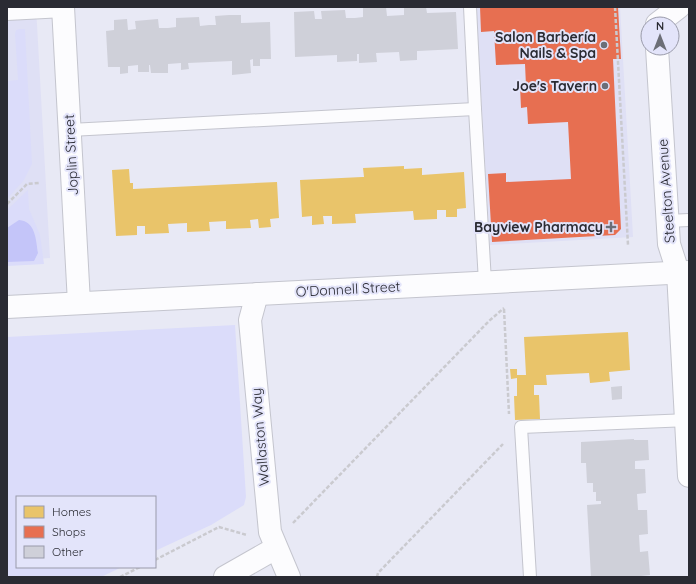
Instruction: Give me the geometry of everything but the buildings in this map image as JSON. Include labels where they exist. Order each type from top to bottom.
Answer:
[{"type":"street","points":[[667,16],[679,7]]},
{"type":"street","name":"Joplin Street","points":[[63,9],[80,303]]},
{"type":"street","name":"Steelton Avenue","points":[[657,56],[668,244],[683,272],[689,476]]},
{"type":"street","name":"O'Donnell Street","points":[[7,307],[683,272]]},
{"type":"street","name":"Wallaston Way","points":[[257,294],[250,320],[263,476],[270,532],[289,577]]},
{"type":"street","points":[[225,577],[275,546]]},
{"type":"lane","points":[[470,7],[485,282]]},
{"type":"lane","points":[[7,14],[63,9]]},
{"type":"lane","points":[[70,130],[475,109]]},
{"type":"lane","points":[[667,221],[689,220]]},
{"type":"lane","points":[[530,577],[521,427],[688,420]]},
{"type":"path","points":[[615,7],[628,245]]},
{"type":"path","points":[[7,204],[27,184],[39,183]]},
{"type":"path","points":[[156,559],[219,527],[275,546],[489,321],[504,308],[509,428],[521,427]]},
{"type":"path","points":[[377,577],[378,573],[521,427]]},
{"type":"path","points":[[120,577],[138,568]]},
{"type":"shaded area","points":[[7,7],[36,7],[50,258],[7,261]]},
{"type":"shaded area","points":[[476,7],[620,7],[633,237],[490,245]]},
{"type":"shaded area","points":[[25,29],[32,164],[24,180],[7,199],[7,81],[18,80],[15,34],[16,30]]},
{"type":"shaded area","points":[[28,190],[29,209],[40,235],[44,264],[7,266],[7,210]]},
{"type":"shaded area","points":[[235,325],[246,497],[244,505],[211,525],[156,551],[156,496],[16,496],[16,568],[120,568],[101,577],[7,577],[7,337]]},
{"type":"water","points":[[19,220],[25,221],[32,228],[36,238],[38,253],[34,261],[7,262],[7,228]]},
{"type":"place","name":"Salon Barbería Nails & Spa","points":[[604,45]]},
{"type":"place","name":"Joe's Tavern","points":[[605,86]]},
{"type":"place","name":"Bayview Pharmacy","points":[[611,227]]}]
